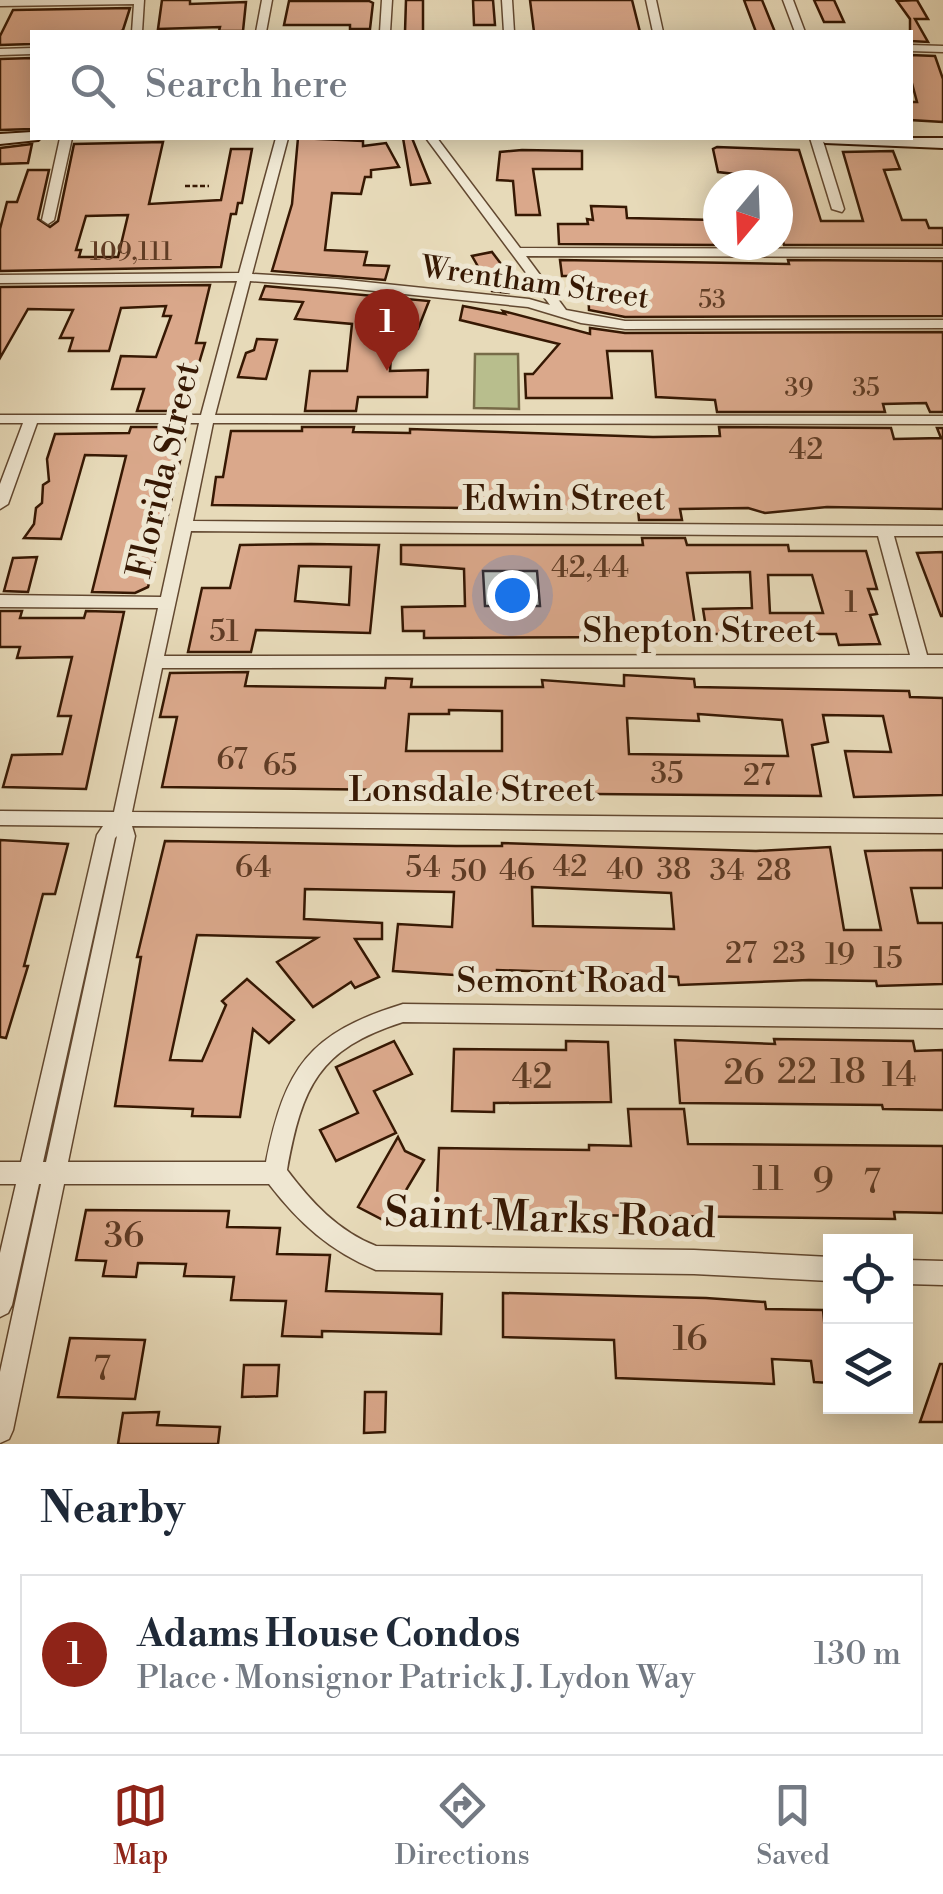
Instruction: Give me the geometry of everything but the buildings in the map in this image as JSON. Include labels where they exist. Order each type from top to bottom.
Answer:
[{"type":"main road","points":[[0,139],[30,137]]},
{"type":"main road","points":[[872,140],[943,143]]},
{"type":"street","points":[[0,3],[139,0],[137,30]]},
{"type":"street","points":[[261,30],[267,0]]},
{"type":"street","points":[[384,30],[387,0]]},
{"type":"street","points":[[507,0],[510,30]]},
{"type":"street","points":[[651,0],[658,30]]},
{"type":"street","points":[[788,0],[799,30]]},
{"type":"street","points":[[913,48],[943,49]]},
{"type":"street","points":[[0,52],[30,51]]},
{"type":"street","points":[[48,220],[66,140]]},
{"type":"street","name":"Florida Street","points":[[0,1306],[106,836],[120,820],[207,418],[281,140]]},
{"type":"street","points":[[434,140],[560,310]]},
{"type":"street","points":[[817,140],[838,210]]},
{"type":"street","points":[[518,252],[943,253]]},
{"type":"street","name":"Wrentham Street","points":[[0,279],[244,277],[480,297],[560,310],[581,320],[624,325],[943,324]]},
{"type":"street","points":[[0,419],[943,420]]},
{"type":"street","points":[[0,504],[32,419]]},
{"type":"street","name":"Edwin Street","points":[[185,526],[943,531]]},
{"type":"street","points":[[886,532],[920,660]]},
{"type":"street","points":[[0,601],[166,603]]},
{"type":"street","name":"Shepton Street","points":[[154,662],[943,661]]},
{"type":"street","name":"Lonsdale Street","points":[[0,818],[943,826]]},
{"type":"street","name":"Florida Street","points":[[0,1430],[126,836],[120,820]]},
{"type":"street","name":"Semont Road","points":[[275,1173],[288,1109],[300,1077],[323,1049],[374,1020],[403,1013],[943,1019]]},
{"type":"street","points":[[0,1173],[275,1173]]},
{"type":"street","name":"Saint Marks Road","points":[[275,1173],[322,1229],[350,1248],[376,1258],[823,1268]]},
{"type":"street","points":[[913,1272],[943,1274]]},
{"type":"path","points":[[185,186],[209,186]]},
{"type":"green space","points":[[475,354],[518,354],[519,409],[474,408]]},
{"type":"place","name":"Adams House Condos","points":[[387,371]]}]
